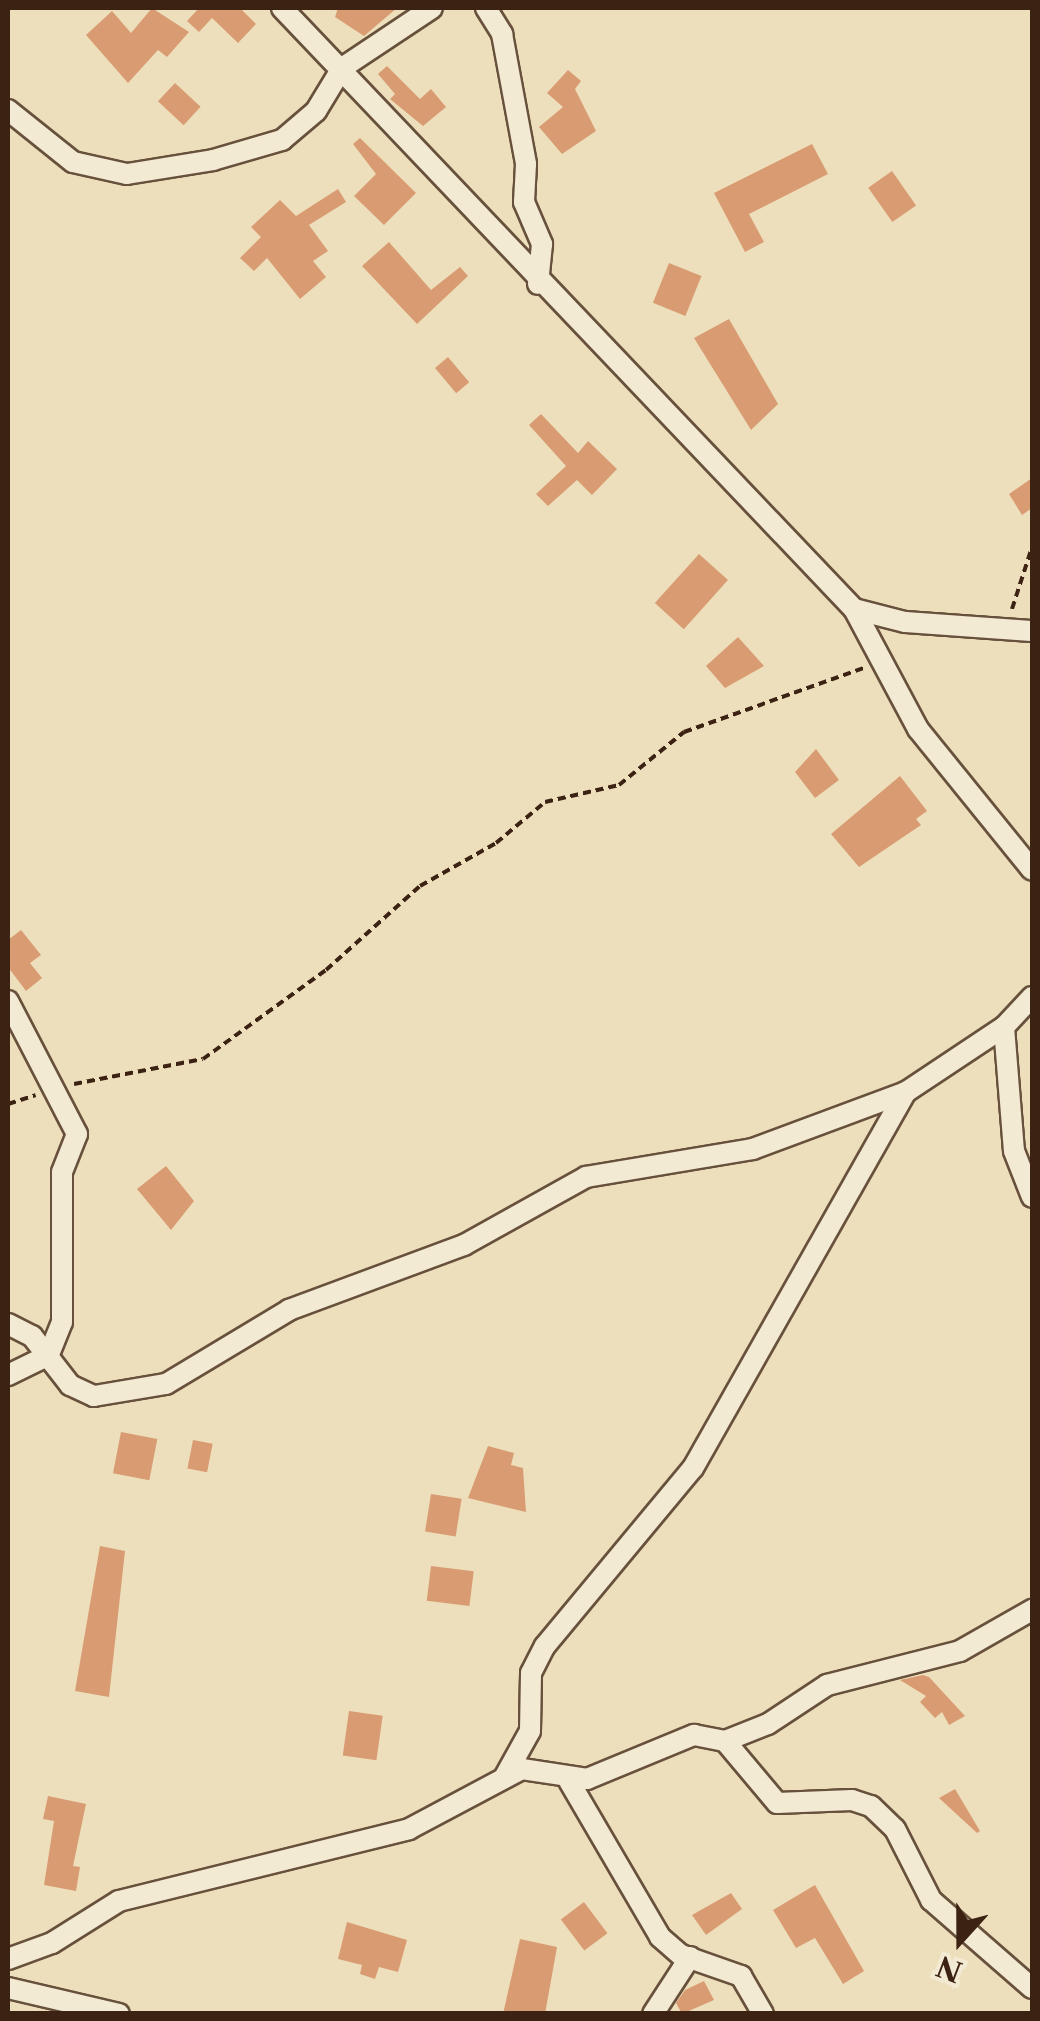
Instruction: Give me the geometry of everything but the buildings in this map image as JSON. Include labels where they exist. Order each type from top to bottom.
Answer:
[{"type":"street","points":[[282,8],[342,68],[538,284],[764,508],[854,610],[877,662],[918,729],[1032,870]]},
{"type":"street","points":[[8,110],[73,162],[139,174],[282,140],[316,111],[342,68],[432,8]]},
{"type":"street","points":[[486,8],[502,34],[526,164],[524,202],[542,244],[538,284]]},
{"type":"street","points":[[854,610],[1032,631]]},
{"type":"street","points":[[8,1324],[49,1355],[70,1385],[94,1396],[166,1384],[288,1310],[464,1245],[586,1177],[753,1149],[906,1092],[1004,1028],[1032,998]]},
{"type":"street","points":[[8,1001],[77,1134],[62,1172],[62,1322],[49,1355],[8,1375]]},
{"type":"street","points":[[1004,1028],[1014,1151],[1032,1197]]},
{"type":"street","points":[[505,1776],[530,1731],[531,1673],[544,1646],[693,1468],[906,1092]]},
{"type":"street","points":[[8,1959],[52,1943],[118,1901],[409,1829],[505,1776],[537,1770],[569,1781],[694,1735],[725,1741],[768,1724],[827,1685],[960,1651],[1032,1610]]},
{"type":"street","points":[[725,1741],[777,1803],[852,1800],[871,1806],[895,1829],[930,1900],[1032,1988]]},
{"type":"street","points":[[569,1781],[660,1938],[690,1957],[740,1976],[763,2014]]},
{"type":"street","points":[[653,2014],[690,1957]]},
{"type":"street","points":[[8,1988],[118,2014]]},
{"type":"path","points":[[1004,630],[1032,547]]},
{"type":"path","points":[[8,1104],[55,1089],[204,1059],[326,970],[420,886],[496,844],[545,802],[619,786],[684,732],[877,662]]}]
